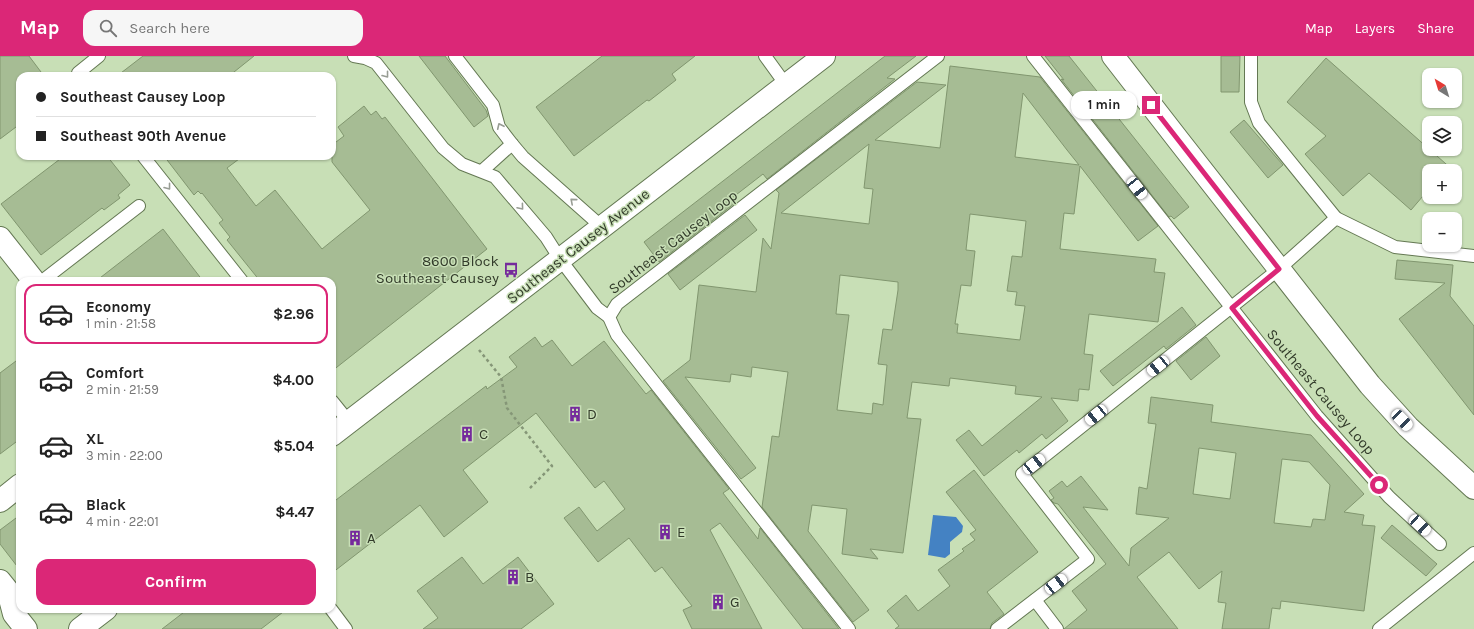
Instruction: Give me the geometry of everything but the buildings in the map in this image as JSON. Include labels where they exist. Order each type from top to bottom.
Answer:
[{"type":"street","name":"Southeast Causey Avenue","points":[[340,429],[824,56]]},
{"type":"street","points":[[1113,56],[1370,385],[1395,414],[1474,488]]},
{"type":"street","points":[[0,238],[31,277]]},
{"type":"street","points":[[0,500],[16,488]]},
{"type":"street","points":[[0,581],[8,591],[13,617]]},
{"type":"street","points":[[80,629],[101,613]]},
{"type":"lane","points":[[79,72],[99,56]]},
{"type":"lane","points":[[354,56],[365,58],[376,63],[443,148],[462,164],[495,177],[546,237],[560,260],[597,308],[609,317]]},
{"type":"lane","points":[[455,56],[493,105],[499,127],[523,157],[602,227]]},
{"type":"lane","points":[[766,56],[786,85]]},
{"type":"lane","name":"Southeast Causey Loop","points":[[849,629],[617,335],[609,317],[617,304],[938,56]]},
{"type":"lane","name":"Southeast Causey Loop","points":[[1033,56],[1317,416],[1389,497],[1440,544]]},
{"type":"lane","points":[[1250,56],[1251,102],[1259,123],[1336,218],[1395,247],[1474,256]]},
{"type":"lane","points":[[482,171],[512,144]]},
{"type":"lane","points":[[146,160],[239,277]]},
{"type":"lane","points":[[47,277],[139,206]]},
{"type":"lane","points":[[997,629],[1088,559],[1022,474],[1232,308],[1279,269],[1336,218]]},
{"type":"lane","points":[[336,415],[340,429]]},
{"type":"lane","points":[[1379,629],[1474,553]]},
{"type":"lane","points":[[1035,600],[1057,629]]},
{"type":"lane","points":[[334,613],[346,629]]},
{"type":"path","points":[[465,333],[501,377],[507,408],[552,466],[528,490]]},
{"type":"water","points":[[933,515],[956,517],[963,526],[962,532],[950,542],[950,554],[945,558],[928,555]]},
{"type":"place","name":"8600 Block Southeast Causey","points":[[511,270]]},
{"type":"place","name":"D","points":[[575,414]]},
{"type":"place","name":"C","points":[[467,434]]},
{"type":"place","name":"E","points":[[665,532]]},
{"type":"place","name":"A","points":[[355,538]]},
{"type":"place","name":"B","points":[[513,577]]},
{"type":"place","name":"G","points":[[718,602]]},
{"type":"route","points":[[1151,105],[1279,269],[1232,308],[1317,416],[1379,485]]}]
